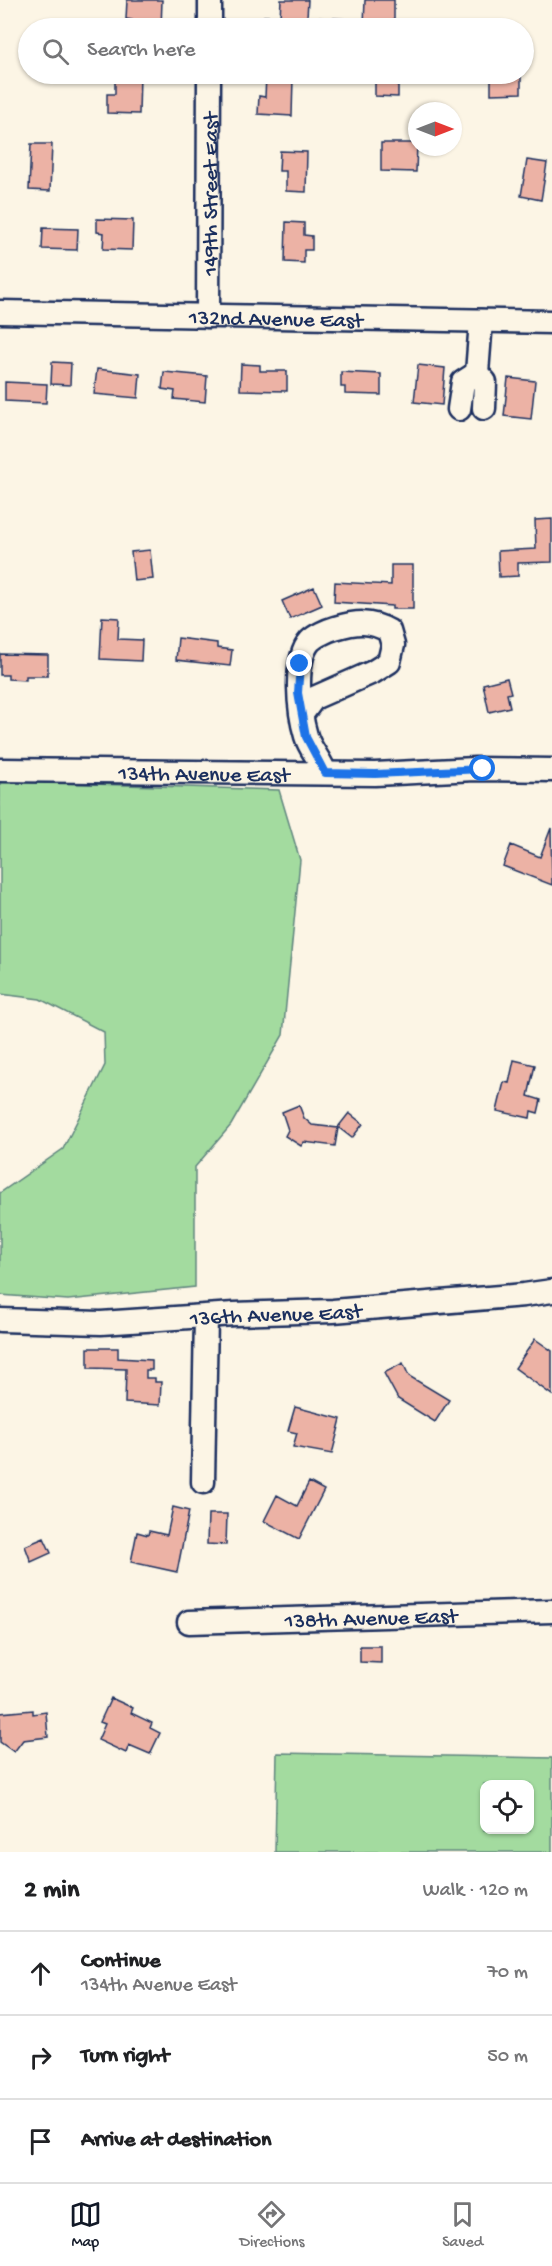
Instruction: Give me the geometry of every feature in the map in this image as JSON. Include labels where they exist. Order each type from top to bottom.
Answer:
[{"type":"street","points":[[210,0],[210,18]]},
{"type":"street","name":"149th Street East","points":[[208,315],[209,84]]},
{"type":"street","name":"132nd Avenue East","points":[[0,312],[552,322]]},
{"type":"street","points":[[481,321],[477,373],[485,382],[484,408]]},
{"type":"street","points":[[459,409],[463,382],[477,373]]},
{"type":"street","points":[[302,714],[314,698],[373,672],[389,662],[393,645],[389,631],[376,624],[356,623],[332,629],[310,641],[300,664],[298,693],[306,737],[325,773]]},
{"type":"street","name":"134th Avenue East","points":[[0,770],[375,774],[475,769],[552,770]]},
{"type":"street","name":"136th Avenue East","points":[[0,1320],[101,1323],[234,1314],[333,1311],[552,1291]]},
{"type":"street","points":[[203,1482],[206,1317]]},
{"type":"street","name":"138th Avenue East","points":[[189,1622],[552,1611]]},
{"type":"green space","points":[[0,781],[279,790],[300,860],[283,1035],[231,1125],[195,1167],[195,1287],[68,1300],[0,1295],[0,1193],[63,1149],[105,1065],[104,1032],[40,999],[0,994]]},
{"type":"green space","points":[[277,1753],[552,1758],[552,1852],[275,1852]]},
{"type":"building","points":[[127,0],[162,0],[161,18],[126,18]]},
{"type":"building","points":[[281,0],[308,0],[307,17],[328,18],[264,18],[264,16],[280,17]]},
{"type":"building","points":[[365,0],[394,0],[394,18],[364,18]]},
{"type":"building","points":[[115,84],[140,84],[139,114],[107,113],[107,94],[115,94]]},
{"type":"building","points":[[266,84],[293,84],[292,116],[258,114],[259,96],[265,97]]},
{"type":"building","points":[[375,84],[398,84],[398,97],[375,96]]},
{"type":"building","points":[[491,84],[521,84],[521,93],[491,94]]},
{"type":"building","points":[[381,143],[408,143],[408,156],[417,156],[416,172],[381,171]]},
{"type":"building","points":[[31,144],[52,144],[50,191],[29,190]]},
{"type":"building","points":[[280,151],[307,152],[306,192],[286,191],[286,171],[279,171]]},
{"type":"building","points":[[527,160],[547,163],[541,200],[521,196]]},
{"type":"building","points":[[97,219],[133,220],[132,250],[103,249],[104,233],[97,232]]},
{"type":"building","points":[[286,222],[304,223],[304,235],[312,236],[312,250],[304,250],[304,263],[285,262]]},
{"type":"building","points":[[43,228],[78,229],[77,250],[42,249]]},
{"type":"building","points":[[52,362],[71,363],[70,385],[51,384]]},
{"type":"building","points":[[241,364],[260,365],[260,371],[287,371],[287,391],[240,390]]},
{"type":"building","points":[[418,365],[445,368],[442,405],[414,402]]},
{"type":"building","points":[[97,369],[140,374],[138,398],[94,394]]},
{"type":"building","points":[[164,372],[207,376],[205,402],[174,399],[175,391],[162,389]]},
{"type":"building","points":[[341,372],[381,374],[381,395],[345,394],[345,387],[341,387]]},
{"type":"building","points":[[508,378],[535,381],[531,419],[504,416]]},
{"type":"building","points":[[5,382],[47,384],[46,403],[5,401]]},
{"type":"building","points":[[552,519],[552,562],[518,563],[518,576],[499,577],[498,551],[536,549],[535,520]]},
{"type":"building","points":[[150,550],[153,579],[134,581],[131,552]]},
{"type":"building","points":[[391,565],[413,565],[413,609],[392,609],[392,606],[334,602],[335,582],[391,585]]},
{"type":"building","points":[[314,587],[322,605],[290,619],[282,601]]},
{"type":"building","points":[[102,617],[119,618],[118,639],[142,640],[141,661],[100,659]]},
{"type":"building","points":[[178,638],[217,643],[217,648],[232,650],[230,666],[176,660]]},
{"type":"building","points":[[0,654],[48,655],[48,676],[26,676],[26,680],[8,679],[8,675],[0,675]]},
{"type":"building","points":[[507,678],[511,693],[507,694],[510,707],[489,712],[483,684]]},
{"type":"building","points":[[551,828],[552,885],[503,866],[511,845],[540,857]]},
{"type":"building","points":[[514,1060],[535,1065],[528,1096],[541,1100],[538,1113],[531,1111],[530,1118],[497,1111],[504,1082],[509,1083]]},
{"type":"building","points":[[299,1105],[304,1118],[312,1125],[338,1128],[335,1146],[304,1142],[301,1146],[285,1136],[288,1130],[282,1112]]},
{"type":"building","points":[[349,1113],[363,1124],[352,1138],[338,1127]]},
{"type":"building","points":[[535,1339],[552,1351],[552,1395],[515,1368]]},
{"type":"building","points":[[88,1348],[118,1348],[118,1358],[152,1360],[152,1370],[146,1370],[146,1378],[155,1378],[155,1382],[161,1382],[160,1405],[125,1403],[126,1369],[88,1368]]},
{"type":"building","points":[[403,1363],[409,1376],[449,1400],[435,1422],[398,1399],[384,1373]]},
{"type":"building","points":[[295,1407],[341,1419],[332,1454],[293,1447],[297,1433],[288,1431]]},
{"type":"building","points":[[309,1482],[324,1490],[299,1539],[264,1521],[277,1495],[297,1506]]},
{"type":"building","points":[[173,1507],[189,1511],[177,1572],[131,1562],[137,1532],[148,1535],[149,1531],[167,1535]]},
{"type":"building","points":[[208,1514],[227,1514],[226,1545],[207,1544]]},
{"type":"building","points":[[44,1538],[51,1553],[31,1562],[25,1546]]},
{"type":"building","points":[[360,1646],[381,1646],[381,1663],[360,1662]]},
{"type":"building","points":[[111,1698],[133,1708],[131,1713],[152,1723],[150,1728],[160,1733],[150,1754],[129,1745],[126,1753],[98,1740],[105,1724],[100,1722]]},
{"type":"building","points":[[33,1710],[33,1714],[46,1712],[48,1737],[23,1740],[14,1752],[0,1742],[0,1713]]},
{"type":"route","points":[[300,664],[298,693],[306,737],[325,773],[375,774],[483,769]]}]
